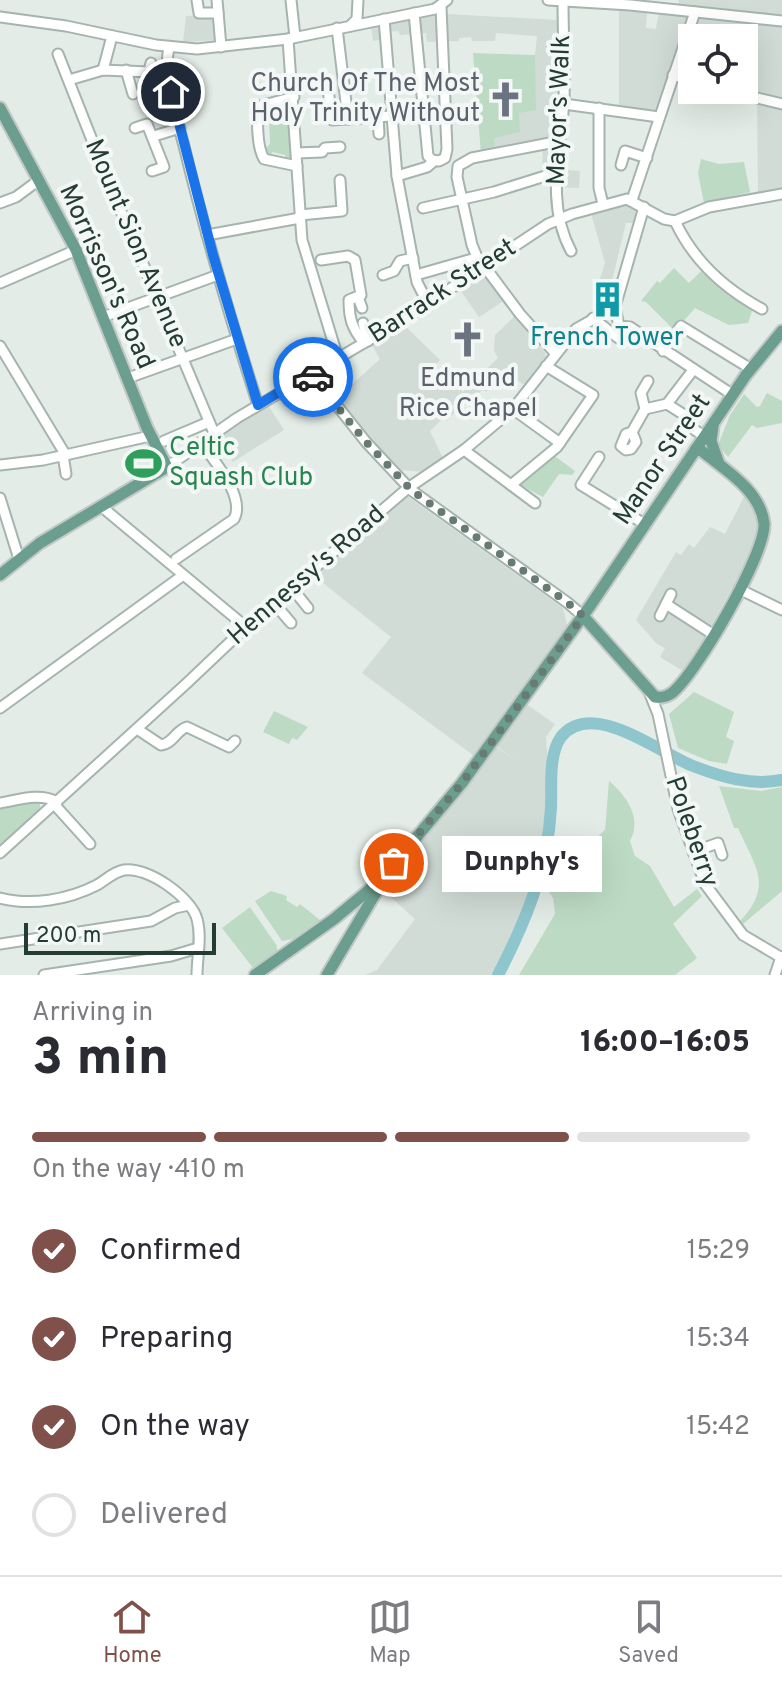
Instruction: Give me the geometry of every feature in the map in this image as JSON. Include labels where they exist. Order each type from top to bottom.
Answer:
[{"type":"main road","name":"Morrisson's Road","points":[[2,115],[76,250],[150,436],[167,467]]},
{"type":"main road","name":"Manor Street","points":[[389,870],[462,783],[583,616],[751,369],[782,331]]},
{"type":"main road","points":[[713,425],[711,441],[722,467]]},
{"type":"main road","points":[[583,616],[653,699],[670,695],[690,673],[760,548],[764,521],[753,496],[722,467],[696,449]]},
{"type":"main road","points":[[0,575],[51,536],[167,467]]},
{"type":"main road","points":[[255,975],[334,919],[389,870]]},
{"type":"main road","points":[[327,975],[389,870]]},
{"type":"main road","points":[[344,911],[354,917],[357,924]]},
{"type":"main road","points":[[334,919],[342,931],[343,946]]},
{"type":"street","points":[[197,0],[199,13],[218,13]]},
{"type":"street","points":[[217,0],[221,47]]},
{"type":"street","points":[[291,0],[303,245],[338,358]]},
{"type":"street","points":[[548,0],[782,21]]},
{"type":"street","points":[[694,0],[694,12],[632,200],[664,219],[675,221],[709,207],[782,194]]},
{"type":"street","name":"Mayor's Walk","points":[[557,219],[564,104],[563,1]]},
{"type":"street","points":[[718,14],[720,1]]},
{"type":"street","points":[[358,3],[367,17],[382,19]]},
{"type":"street","points":[[350,26],[357,19],[358,3]]},
{"type":"street","points":[[0,17],[60,25],[169,47],[221,47],[291,38],[444,4],[447,153],[442,160],[434,161],[427,167],[397,176]]},
{"type":"street","points":[[414,13],[428,152],[434,161]]},
{"type":"street","points":[[382,19],[397,176],[419,288],[428,304]]},
{"type":"street","points":[[337,28],[348,119]]},
{"type":"street","points":[[103,70],[112,36]]},
{"type":"street","points":[[169,47],[166,73],[218,275],[258,405]]},
{"type":"street","name":"Mount Sion Avenue","points":[[58,54],[214,433]]},
{"type":"street","points":[[69,80],[103,70],[149,72],[151,63]]},
{"type":"street","points":[[126,70],[133,94]]},
{"type":"street","points":[[673,75],[678,77]]},
{"type":"street","points":[[423,89],[445,87]]},
{"type":"street","points":[[328,89],[332,120],[391,116]]},
{"type":"street","points":[[294,97],[260,106],[259,131],[260,153],[264,159],[297,166]]},
{"type":"street","points":[[758,98],[782,104]]},
{"type":"street","points":[[564,104],[659,117]]},
{"type":"street","points":[[599,108],[599,188],[603,204]]},
{"type":"street","points":[[378,117],[379,134]]},
{"type":"street","points":[[135,128],[147,124],[154,136],[164,167],[152,171]]},
{"type":"street","points":[[154,136],[180,128]]},
{"type":"street","points":[[555,353],[476,258],[457,168],[472,158],[560,141]]},
{"type":"street","points":[[297,153],[322,152],[325,148],[340,147]]},
{"type":"street","points":[[621,165],[625,151],[647,158]]},
{"type":"street","points":[[423,208],[512,187],[558,172]]},
{"type":"street","points":[[0,203],[16,197],[39,180]]},
{"type":"street","points":[[207,235],[300,216],[342,211],[340,180]]},
{"type":"street","name":"Barrack Street","points":[[167,467],[258,405],[428,304],[557,219],[603,204],[632,200]]},
{"type":"street","points":[[644,207],[615,307],[617,324],[630,327],[733,395]]},
{"type":"street","points":[[557,219],[571,251]]},
{"type":"street","points":[[675,221],[686,241],[717,279],[762,309]]},
{"type":"street","points":[[0,283],[76,250]]},
{"type":"street","points":[[321,260],[352,257],[361,292],[358,297],[349,300],[350,324],[366,342]]},
{"type":"street","points":[[383,275],[394,271],[400,261],[413,258]]},
{"type":"street","points":[[416,275],[476,258]]},
{"type":"street","points":[[103,317],[218,275]]},
{"type":"street","points":[[358,297],[362,308]]},
{"type":"street","name":"Hennessy's Road","points":[[0,853],[246,627],[408,488],[464,450],[513,409],[576,329],[615,307]]},
{"type":"street","points":[[593,318],[618,338]]},
{"type":"street","points":[[363,323],[366,342]]},
{"type":"street","points":[[663,351],[681,326],[751,369]]},
{"type":"street","points":[[128,378],[237,339]]},
{"type":"street","points":[[0,346],[64,454],[66,474]]},
{"type":"street","points":[[511,485],[560,443],[596,392],[546,366]]},
{"type":"street","points":[[667,404],[693,370]]},
{"type":"street","points":[[311,373],[360,435],[408,488],[583,616]]},
{"type":"street","points":[[632,432],[645,409],[641,393],[648,381]]},
{"type":"street","points":[[645,409],[667,404],[689,412],[687,425],[704,436]]},
{"type":"street","points":[[513,409],[560,443]]},
{"type":"street","points":[[164,441],[209,422]]},
{"type":"street","points":[[0,465],[27,463],[150,436]]},
{"type":"street","points":[[176,559],[234,519],[238,513],[237,496],[201,442]]},
{"type":"street","points":[[464,450],[535,503]]},
{"type":"street","points":[[599,457],[581,485],[646,525]]},
{"type":"street","points":[[0,498],[19,559]]},
{"type":"street","points":[[102,507],[246,627]]},
{"type":"street","points":[[0,708],[182,576]]},
{"type":"street","points":[[292,588],[308,608]]},
{"type":"street","points":[[739,589],[782,610]]},
{"type":"street","points":[[660,616],[671,594]]},
{"type":"street","points":[[274,603],[291,623]]},
{"type":"street","points":[[666,604],[714,635]]},
{"type":"street","points":[[660,723],[661,710],[670,695]]},
{"type":"street","name":"Poleberry","points":[[653,699],[678,809],[705,884],[737,929],[781,958]]},
{"type":"street","points":[[137,729],[153,742],[163,745],[184,728],[191,728],[229,747],[235,741]]},
{"type":"street","points":[[0,803],[50,797],[90,844]]},
{"type":"street","points":[[693,852],[718,843],[722,855]]},
{"type":"street","points":[[0,898],[23,902],[58,899],[85,891],[117,872],[129,870],[161,881],[189,905],[198,921],[197,975]]},
{"type":"street","points":[[0,944],[154,921],[175,908],[189,905]]},
{"type":"street","points":[[44,975],[156,958],[198,948]]},
{"type":"street","points":[[775,975],[781,958]]},
{"type":"shaded area","points":[[679,0],[782,0],[782,191],[758,192],[758,24],[678,24],[678,49],[656,110],[619,106],[619,9],[647,12],[646,28],[656,29],[660,5],[678,7]]},
{"type":"shaded area","points":[[446,14],[557,20],[559,110],[555,169],[580,171],[579,188],[558,187],[559,173],[542,173],[543,143],[495,151],[493,138],[519,113],[537,36],[496,33],[495,41],[472,41],[471,37],[459,38],[459,41],[427,42],[426,33],[400,35],[398,31],[385,32],[385,39],[373,41],[371,25]]},
{"type":"shaded area","points":[[186,16],[216,16],[217,40],[183,42]]},
{"type":"shaded area","points":[[634,203],[637,223],[626,223],[609,293],[602,294],[598,285],[605,263],[591,213]]},
{"type":"shaded area","points":[[485,271],[505,300],[479,317],[459,288]]},
{"type":"shaded area","points":[[515,316],[546,358],[526,386],[506,373],[486,392],[483,389],[471,401],[469,399],[446,421],[443,418],[430,431],[443,458],[425,472],[402,470],[387,458],[335,400],[380,359],[372,345],[404,325],[440,360],[436,365],[463,392],[498,358],[494,351],[495,335]]},
{"type":"shaded area","points":[[268,405],[284,430],[233,462],[223,446],[211,452],[205,443]]},
{"type":"shaded area","points":[[746,493],[759,515],[758,541],[683,671],[660,657],[665,648],[657,644],[636,620],[676,552],[681,555],[689,544],[694,548],[710,527],[725,534]]},
{"type":"shaded area","points":[[407,496],[563,608],[567,625],[473,755],[362,673],[391,637],[313,575]]},
{"type":"shaded area","points":[[526,704],[555,724],[546,737],[545,828],[528,904],[496,970],[493,975],[365,975],[377,970],[415,919],[384,891],[496,747],[515,760],[496,746]]},
{"type":"green space","points":[[473,53],[535,55],[536,110],[519,113],[520,132],[494,138],[495,151],[481,154]]},
{"type":"green space","points":[[282,103],[288,105],[292,159],[286,160],[285,155],[272,152],[271,156],[267,152],[270,144],[266,108]]},
{"type":"green space","points":[[701,159],[719,164],[744,162],[750,192],[704,203],[698,173]]},
{"type":"green space","points":[[674,268],[689,283],[701,271],[729,296],[753,308],[748,323],[729,325],[695,308],[675,331],[646,302],[641,301],[657,281],[660,283]]},
{"type":"green space","points":[[767,393],[782,401],[782,423],[757,428],[752,425],[728,457],[718,445],[730,415],[744,394],[757,407]]},
{"type":"green space","points":[[552,454],[575,471],[572,475],[559,474],[543,497],[517,483]]},
{"type":"green space","points":[[694,692],[734,712],[726,737],[734,741],[727,764],[709,761],[678,748],[669,714]]},
{"type":"green space","points":[[274,711],[308,727],[297,740],[292,738],[289,744],[263,732]]},
{"type":"green space","points":[[609,781],[627,800],[634,816],[634,833],[630,841],[635,856],[650,866],[674,907],[697,889],[702,896],[673,924],[697,958],[675,975],[519,975],[555,914],[553,898],[544,884],[605,830]]},
{"type":"green space","points":[[719,786],[761,791],[782,787],[782,891],[742,925],[740,921],[756,897],[758,876],[738,828],[734,828]]},
{"type":"green space","points":[[40,804],[40,810],[0,845],[0,808]]},
{"type":"green space","points":[[271,891],[287,896],[286,900],[297,907],[300,904],[320,920],[293,939],[282,941],[255,901]]},
{"type":"green space","points":[[250,907],[277,946],[277,951],[253,968],[222,928]]},
{"type":"waterway","points":[[498,975],[526,915],[540,873],[549,830],[554,753],[561,737],[574,727],[590,723],[626,732],[693,766],[726,777],[759,782],[782,780]]},
{"type":"way so far","points":[[313,377],[366,442],[411,490],[583,616],[462,783],[394,863]]},
{"type":"place","name":"Church Of The Most Holy Trinity Without","points":[[506,99]]},
{"type":"place","name":"French Tower","points":[[607,299]]},
{"type":"place","name":"Edmund Rice Chapel","points":[[468,340]]},
{"type":"place","name":"Celtic Squash Club","points":[[143,463]]},
{"type":"place","name":"Dunphy's","points":[[394,863]]},
{"type":"route","points":[[171,92],[213,255],[258,405],[311,373],[313,377]]}]
